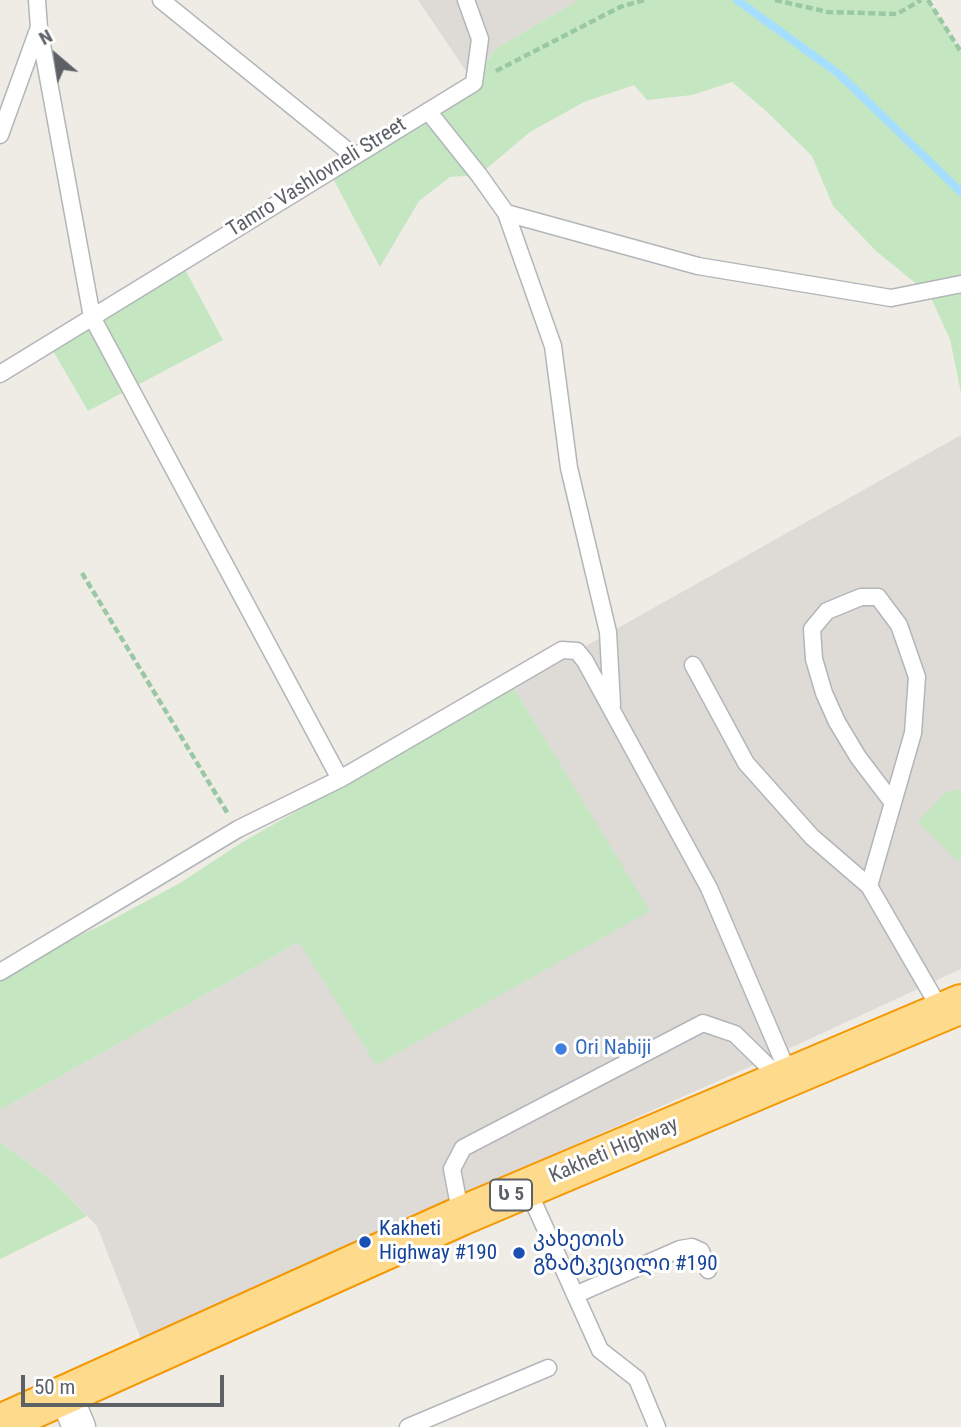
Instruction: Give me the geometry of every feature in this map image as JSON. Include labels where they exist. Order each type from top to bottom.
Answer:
[{"type":"highway","name":"Kakheti Highway","points":[[0,1424],[72,1410],[461,1216],[952,1008]]},
{"type":"lane","points":[[37,0],[39,28],[92,317],[340,779]]},
{"type":"lane","points":[[161,0],[354,156]]},
{"type":"lane","points":[[466,0],[480,39],[474,83]]},
{"type":"lane","points":[[0,135],[39,28]]},
{"type":"lane","name":"Tamro Vashlovneli Street","points":[[0,374],[474,83]]},
{"type":"lane","points":[[428,111],[506,213],[553,346],[569,468],[608,632],[613,711]]},
{"type":"lane","points":[[506,213],[698,266],[891,298],[961,284]]},
{"type":"lane","points":[[869,886],[893,803],[913,733],[917,677],[899,625],[878,597],[860,597],[827,611],[811,629],[814,659],[824,693],[837,722],[858,757],[893,803]]},
{"type":"lane","points":[[0,972],[238,829],[340,779],[562,650],[577,651],[613,711],[709,888],[786,1079]]},
{"type":"lane","points":[[693,665],[746,763],[812,837],[869,886],[952,1008]]},
{"type":"lane","points":[[461,1216],[452,1169],[463,1148],[703,1023],[735,1034],[786,1079]]},
{"type":"lane","points":[[527,1188],[600,1350],[637,1379],[657,1427]]},
{"type":"lane","points":[[575,1295],[680,1249],[692,1247],[701,1251],[708,1270]]},
{"type":"lane","points":[[408,1427],[548,1368]]},
{"type":"path","points":[[474,83],[620,6],[644,0]]},
{"type":"path","points":[[775,0],[828,12],[897,15],[921,0]]},
{"type":"path","points":[[928,0],[961,52]]},
{"type":"path","points":[[82,573],[238,829]]},
{"type":"shaded area","points":[[418,0],[579,0],[495,49],[474,83]]},
{"type":"shaded area","points":[[961,435],[961,788],[945,793],[958,861],[961,860],[961,969],[747,1068],[141,1339],[97,1226],[53,1181],[0,1142],[0,1110],[299,942],[649,912],[513,687]]},
{"type":"green space","points":[[579,0],[928,0],[961,52],[961,393],[950,339],[929,294],[876,251],[833,206],[812,156],[732,82],[692,95],[647,100],[634,85],[584,102],[530,132],[479,175],[450,177],[419,201],[380,267],[329,171],[474,83],[495,49]]},
{"type":"green space","points":[[181,262],[223,340],[88,411],[49,344]]},
{"type":"green space","points":[[513,687],[650,911],[376,1065],[299,942],[0,1110],[0,977],[21,963],[102,925],[180,883],[241,843]]},
{"type":"green space","points":[[961,788],[961,860],[958,861],[918,822],[945,793]]},
{"type":"green space","points":[[0,1142],[53,1181],[87,1216],[0,1259]]},
{"type":"waterway","points":[[737,0],[839,74],[961,192]]},
{"type":"place","name":"Ori Nabiji","points":[[561,1049]]},
{"type":"place","name":"Kakheti Highway #190","points":[[365,1242]]},
{"type":"place","name":"კახეთის გზატკეცილი #190","points":[[519,1253]]}]
